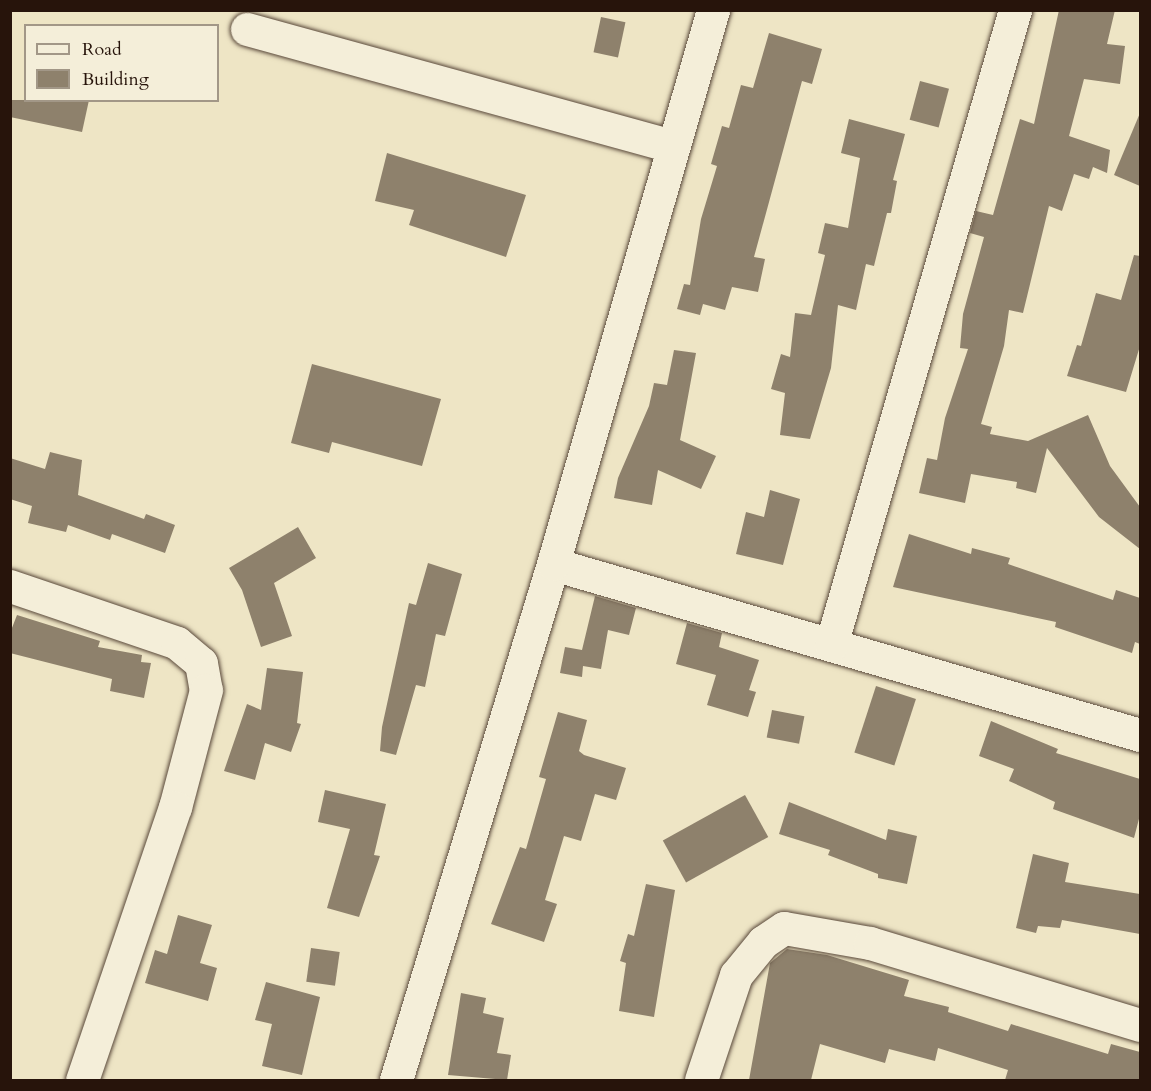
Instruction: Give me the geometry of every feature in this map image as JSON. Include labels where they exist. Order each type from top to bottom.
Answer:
[{"type":"street","points":[[396,1080],[553,564],[713,10]]},
{"type":"street","points":[[831,645],[1015,10]]},
{"type":"street","points":[[247,29],[672,146]]},
{"type":"street","points":[[553,564],[1140,735]]},
{"type":"street","points":[[10,586],[177,643],[201,663],[206,690],[174,807],[82,1080]]},
{"type":"street","points":[[701,1080],[736,975],[763,942],[784,928],[870,943],[1140,1024]]},
{"type":"building","points":[[1059,10],[1115,10],[1107,44],[1125,46],[1120,84],[1084,79],[1069,136],[1110,150],[1107,173],[1093,167],[1089,179],[1074,174],[1062,211],[1049,206],[1023,313],[1009,310],[1004,346],[981,424],[992,427],[990,434],[1028,441],[1088,415],[1110,466],[1140,507],[1140,549],[1099,517],[1047,448],[1036,493],[1016,488],[1017,482],[971,474],[965,503],[919,493],[927,458],[937,460],[945,418],[968,349],[960,348],[963,314],[984,237],[970,233],[976,211],[993,215],[1020,119],[1034,124]]},
{"type":"building","points":[[601,17],[625,22],[618,57],[594,52]]},
{"type":"building","points":[[769,33],[822,49],[812,84],[802,81],[754,257],[765,259],[758,292],[732,287],[725,310],[703,304],[700,315],[677,309],[684,284],[690,285],[701,219],[717,166],[711,164],[722,126],[729,128],[741,85],[753,88]]},
{"type":"building","points":[[920,81],[949,89],[939,127],[910,120]]},
{"type":"building","points":[[10,100],[89,102],[82,132],[10,117]]},
{"type":"building","points":[[1140,113],[1140,186],[1114,175]]},
{"type":"building","points":[[849,119],[905,134],[893,180],[897,181],[891,213],[887,213],[874,266],[866,264],[856,310],[838,305],[831,368],[810,439],[780,435],[785,393],[771,389],[781,354],[790,357],[795,313],[811,315],[825,255],[818,253],[825,223],[848,228],[860,158],[841,153]]},
{"type":"building","points":[[387,153],[526,195],[506,257],[409,225],[414,210],[375,201]]},
{"type":"building","points":[[1134,255],[1140,256],[1140,346],[1126,392],[1067,376],[1077,345],[1081,346],[1096,293],[1121,300]]},
{"type":"building","points":[[674,350],[696,353],[680,440],[716,456],[701,489],[658,470],[652,505],[614,498],[618,478],[649,406],[654,383],[667,385]]},
{"type":"building","points":[[312,364],[441,399],[422,466],[332,442],[329,453],[291,443]]},
{"type":"building","points":[[50,452],[82,460],[78,495],[144,519],[146,514],[175,525],[165,553],[112,534],[110,540],[68,525],[66,532],[28,523],[32,506],[10,499],[10,458],[45,469]]},
{"type":"building","points":[[770,490],[800,499],[783,565],[736,554],[746,512],[764,517]]},
{"type":"building","points":[[298,527],[316,558],[274,583],[292,636],[261,647],[242,590],[229,568]]},
{"type":"building","points":[[909,534],[971,554],[972,548],[1010,558],[1008,564],[1113,600],[1116,590],[1140,598],[1140,644],[1135,642],[1132,653],[1055,627],[1056,622],[893,587]]},
{"type":"building","points":[[428,563],[462,574],[445,636],[436,634],[425,687],[416,685],[396,755],[380,751],[382,727],[409,603],[416,605]]},
{"type":"building","points":[[595,596],[636,608],[629,635],[608,630],[601,669],[583,666],[582,677],[560,673],[565,647],[582,650]]},
{"type":"building","points":[[17,615],[100,641],[98,647],[142,655],[141,662],[151,663],[144,698],[110,691],[112,679],[10,653],[10,633]]},
{"type":"building","points":[[687,623],[722,633],[719,647],[759,660],[749,690],[756,692],[748,717],[707,705],[716,675],[676,664]]},
{"type":"building","points":[[267,668],[303,672],[297,723],[301,724],[291,752],[265,743],[255,780],[224,771],[247,704],[261,710]]},
{"type":"building","points":[[876,686],[916,699],[894,766],[854,753]]},
{"type":"building","points":[[772,710],[804,716],[799,744],[767,737]]},
{"type":"building","points":[[558,712],[587,720],[579,751],[584,755],[626,768],[616,800],[595,794],[581,841],[564,836],[545,900],[557,904],[544,942],[491,924],[520,847],[526,849],[546,779],[539,777]]},
{"type":"building","points":[[991,721],[1058,749],[1056,753],[1140,779],[1140,815],[1134,838],[1053,809],[1055,802],[1009,781],[1014,769],[979,756]]},
{"type":"building","points":[[325,790],[386,804],[374,855],[380,856],[359,917],[327,908],[350,829],[318,822]]},
{"type":"building","points":[[745,795],[768,837],[686,883],[663,841]]},
{"type":"building","points":[[789,802],[886,840],[888,829],[917,836],[907,884],[878,878],[878,874],[828,855],[830,850],[779,834]]},
{"type":"building","points":[[1033,854],[1069,863],[1065,882],[1140,894],[1140,934],[1062,920],[1060,928],[1038,926],[1036,933],[1016,928]]},
{"type":"building","points":[[646,884],[675,890],[654,1017],[619,1011],[626,963],[620,961],[628,934],[634,936]]},
{"type":"building","points":[[178,915],[212,925],[200,963],[217,968],[208,1001],[145,983],[155,950],[167,954]]},
{"type":"building","points":[[311,948],[340,952],[335,986],[306,982]]},
{"type":"building","points":[[787,949],[827,955],[909,980],[904,996],[949,1007],[948,1012],[1008,1031],[1011,1024],[1108,1054],[1111,1044],[1140,1052],[1140,1080],[1005,1080],[1008,1070],[938,1048],[935,1061],[889,1049],[885,1063],[820,1044],[811,1080],[749,1080],[770,963]]},
{"type":"building","points":[[266,982],[320,997],[302,1075],[262,1066],[272,1024],[255,1020]]},
{"type":"building","points":[[461,993],[486,998],[483,1013],[504,1018],[497,1053],[511,1055],[507,1080],[448,1075]]}]
